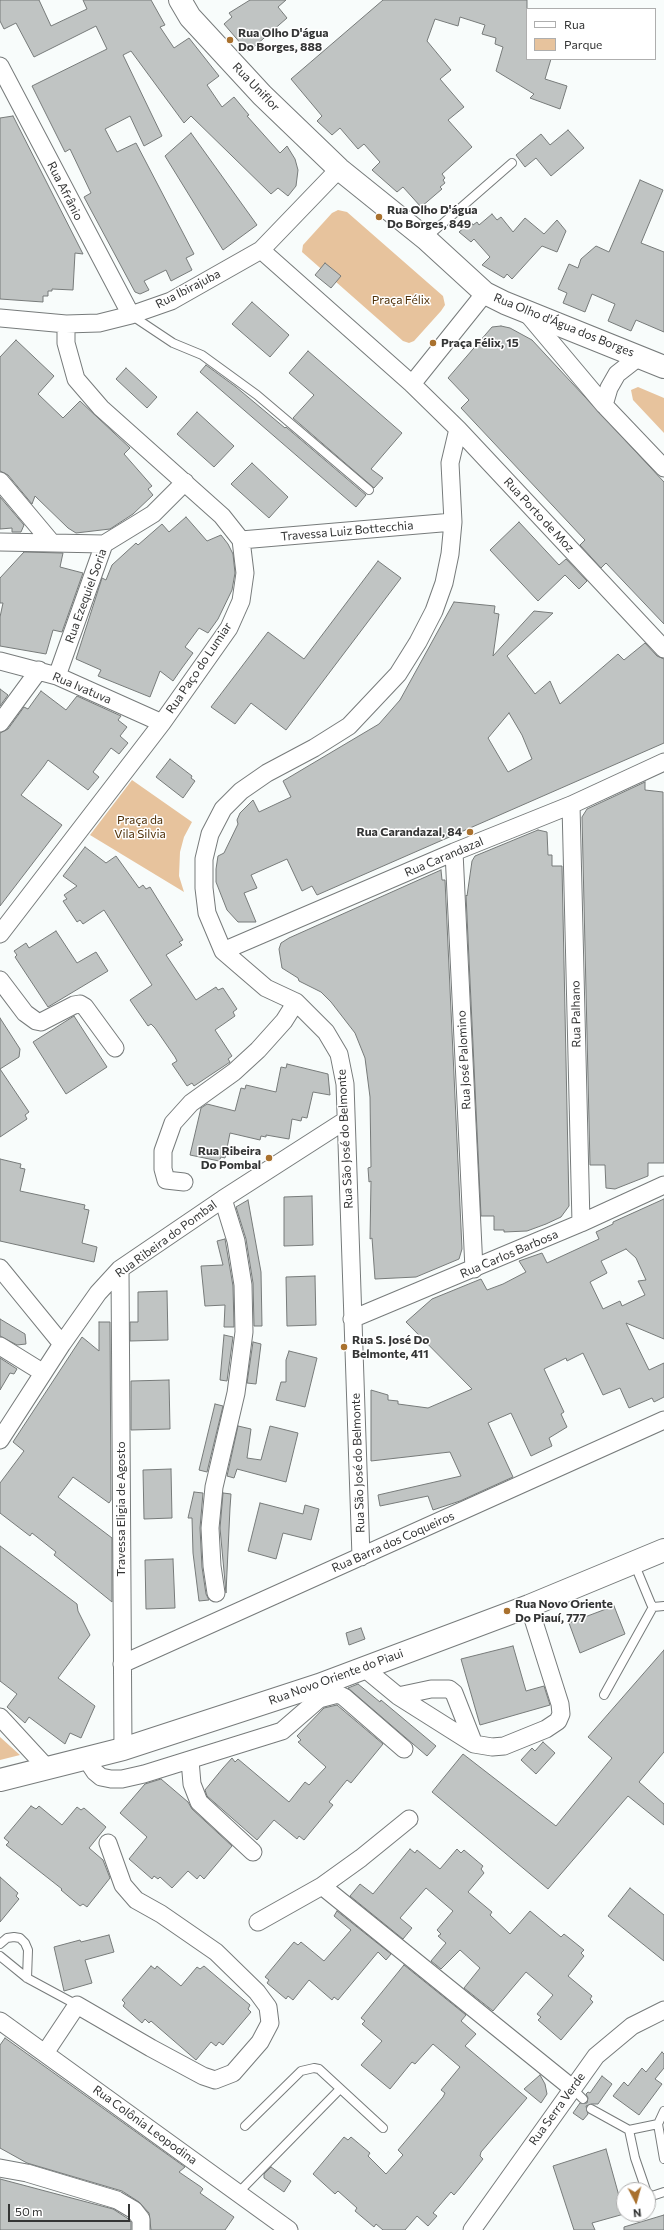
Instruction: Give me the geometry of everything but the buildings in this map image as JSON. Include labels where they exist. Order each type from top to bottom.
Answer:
[{"type":"street","name":"Rua Uniflor","points":[[180,0],[190,17],[262,95],[339,170]]},
{"type":"street","name":"Rua Afrânio","points":[[0,66],[131,315]]},
{"type":"street","name":"Rua Olho d'Água dos Borges","points":[[339,170],[426,239],[485,293],[664,367]]},
{"type":"street","name":"Rua Ibirajuba","points":[[0,318],[66,324],[99,323],[131,315],[171,301],[261,250],[339,170]]},
{"type":"street","points":[[261,250],[412,384],[485,293]]},
{"type":"street","points":[[523,309],[604,405],[664,468]]},
{"type":"street","points":[[66,324],[66,343],[76,378],[101,408],[222,516],[241,540]]},
{"type":"street","points":[[604,405],[609,388],[617,374],[640,356]]},
{"type":"street","name":"Rua Porto de Moz","points":[[412,384],[458,429],[664,649]]},
{"type":"street","name":"Rua São José do Belmonte","points":[[361,1557],[345,1084],[339,1054],[326,1032],[296,1002],[266,988],[223,951],[207,912],[204,888],[204,859],[210,834],[223,809],[240,791],[267,772],[314,748],[349,726],[398,674],[418,642],[439,597],[450,554],[453,522],[450,463],[458,429]]},
{"type":"street","points":[[0,481],[52,543]]},
{"type":"street","name":"Rua Ezequiel Soria","points":[[57,676],[104,544],[153,514],[185,482]]},
{"type":"street","name":"Travessa Luiz Bottecchia","points":[[241,540],[453,522]]},
{"type":"street","name":"Rua Paço do Lumiar","points":[[0,934],[162,723],[229,628],[241,601],[245,573],[241,540]]},
{"type":"street","points":[[0,542],[104,544]]},
{"type":"street","name":"Rua Ivatuva","points":[[0,661],[40,670],[57,676],[162,723]]},
{"type":"street","points":[[0,722],[40,670]]},
{"type":"street","name":"Rua Carandazal","points":[[223,951],[454,852],[571,805],[664,762]]},
{"type":"street","name":"Rua Palhano","points":[[571,805],[581,1224]]},
{"type":"street","name":"Rua José Palomino","points":[[454,852],[474,1269]]},
{"type":"street","points":[[0,980],[25,1013],[36,1021],[41,1022],[74,1005],[80,1004],[85,1007],[115,1048]]},
{"type":"street","points":[[184,1182],[166,1180],[163,1169],[163,1151],[173,1123],[191,1103],[234,1072],[258,1050],[284,1022],[296,1002]]},
{"type":"street","name":"Rua Ribeira do Pombal","points":[[0,1440],[42,1372],[98,1293],[120,1269],[223,1199],[346,1120]]},
{"type":"street","name":"Rua Carlos Barbosa","points":[[352,1319],[581,1224],[664,1185]]},
{"type":"street","points":[[216,1593],[212,1566],[210,1528],[214,1487],[236,1393],[244,1332],[244,1285],[236,1242],[223,1199]]},
{"type":"street","points":[[0,1268],[62,1344]]},
{"type":"street","name":"Travessa Eligia de Agosto","points":[[120,1269],[123,1749]]},
{"type":"street","points":[[0,1346],[42,1372]]},
{"type":"street","name":"Rua Barra dos Coqueiros","points":[[122,1664],[664,1420]]},
{"type":"street","name":"Rua Novo Oriente do Piaui","points":[[0,1780],[86,1760],[123,1749],[319,1685],[530,1606],[664,1550]]},
{"type":"street","points":[[364,1668],[398,1696],[474,1744],[492,1747],[504,1746],[546,1728],[558,1721],[561,1714],[560,1704],[530,1606]]},
{"type":"street","points":[[398,1696],[431,1689],[449,1689],[454,1693],[474,1744]]},
{"type":"street","points":[[86,1760],[101,1777],[111,1779],[129,1777],[190,1760],[282,1731],[319,1699],[338,1694],[344,1696],[404,1749]]},
{"type":"street","points":[[0,1717],[47,1768]]},
{"type":"street","points":[[190,1760],[192,1784],[199,1802],[253,1852]]},
{"type":"street","points":[[258,1922],[322,1886],[360,1858],[409,1818]]},
{"type":"street","points":[[45,2053],[77,2005],[150,2048],[203,2076],[215,2080],[233,2073],[260,2042],[270,2023],[268,2007],[257,1992],[216,1952],[161,1914],[136,1900],[123,1885],[108,1843]]},
{"type":"street","points":[[322,1886],[577,2093]]},
{"type":"street","name":"Rua Serra Verde","points":[[472,2230],[577,2093],[596,2056],[632,2026],[664,2010]]},
{"type":"street","name":"Rua Colônia Leopodina","points":[[0,2021],[289,2230]]},
{"type":"street","points":[[0,2160],[27,2173]]},
{"type":"street","points":[[0,2168],[27,2173],[117,2200],[134,2210],[141,2219],[141,2230]]},
{"type":"lane","points":[[426,239],[512,163]]},
{"type":"lane","points":[[131,315],[173,343],[202,355],[251,391],[369,490]]},
{"type":"lane","points":[[634,1563],[653,1607]]},
{"type":"lane","points":[[653,1607],[664,1606]]},
{"type":"lane","points":[[604,1695],[653,1607]]},
{"type":"lane","points":[[0,1944],[7,1938],[14,1937],[20,1938],[26,1943],[28,1950],[27,1978]]},
{"type":"lane","points":[[0,1956],[27,1978],[77,2005]]},
{"type":"lane","points":[[245,2126],[301,2071],[307,2068],[319,2069],[383,2128]]},
{"type":"lane","points":[[238,2193],[340,2089]]},
{"type":"lane","points":[[591,2109],[629,2130],[658,2124]]},
{"type":"lane","points":[[664,2111],[658,2124],[664,2159]]},
{"type":"lane","points":[[629,2130],[635,2158],[643,2182]]},
{"type":"green space","name":"Praça Félix","points":[[338,210],[347,212],[443,296],[445,305],[414,341],[409,343],[403,341],[302,252],[303,245],[332,213]]},
{"type":"green space","points":[[638,387],[664,398],[664,433],[633,400],[631,390]]},
{"type":"green space","name":"Praça da Vila Silvia","points":[[132,780],[192,822],[184,837],[180,852],[179,876],[184,892],[90,835]]},
{"type":"green space","points":[[0,1737],[20,1755],[0,1760]]},
{"type":"place","name":"Rua Olho D'água Do Borges, 888","points":[[230,40]]},
{"type":"place","name":"Rua Olho D'água Do Borges, 849","points":[[379,217]]},
{"type":"place","name":"Praça Félix, 15","points":[[433,343]]},
{"type":"place","name":"Rua Carandazal, 84","points":[[470,832]]},
{"type":"place","name":"Rua Ribeira Do Pombal","points":[[269,1158]]},
{"type":"place","name":"Rua S. José Do Belmonte, 411","points":[[344,1347]]},
{"type":"place","name":"Rua Novo Oriente Do Piauí, 777","points":[[507,1611]]}]
